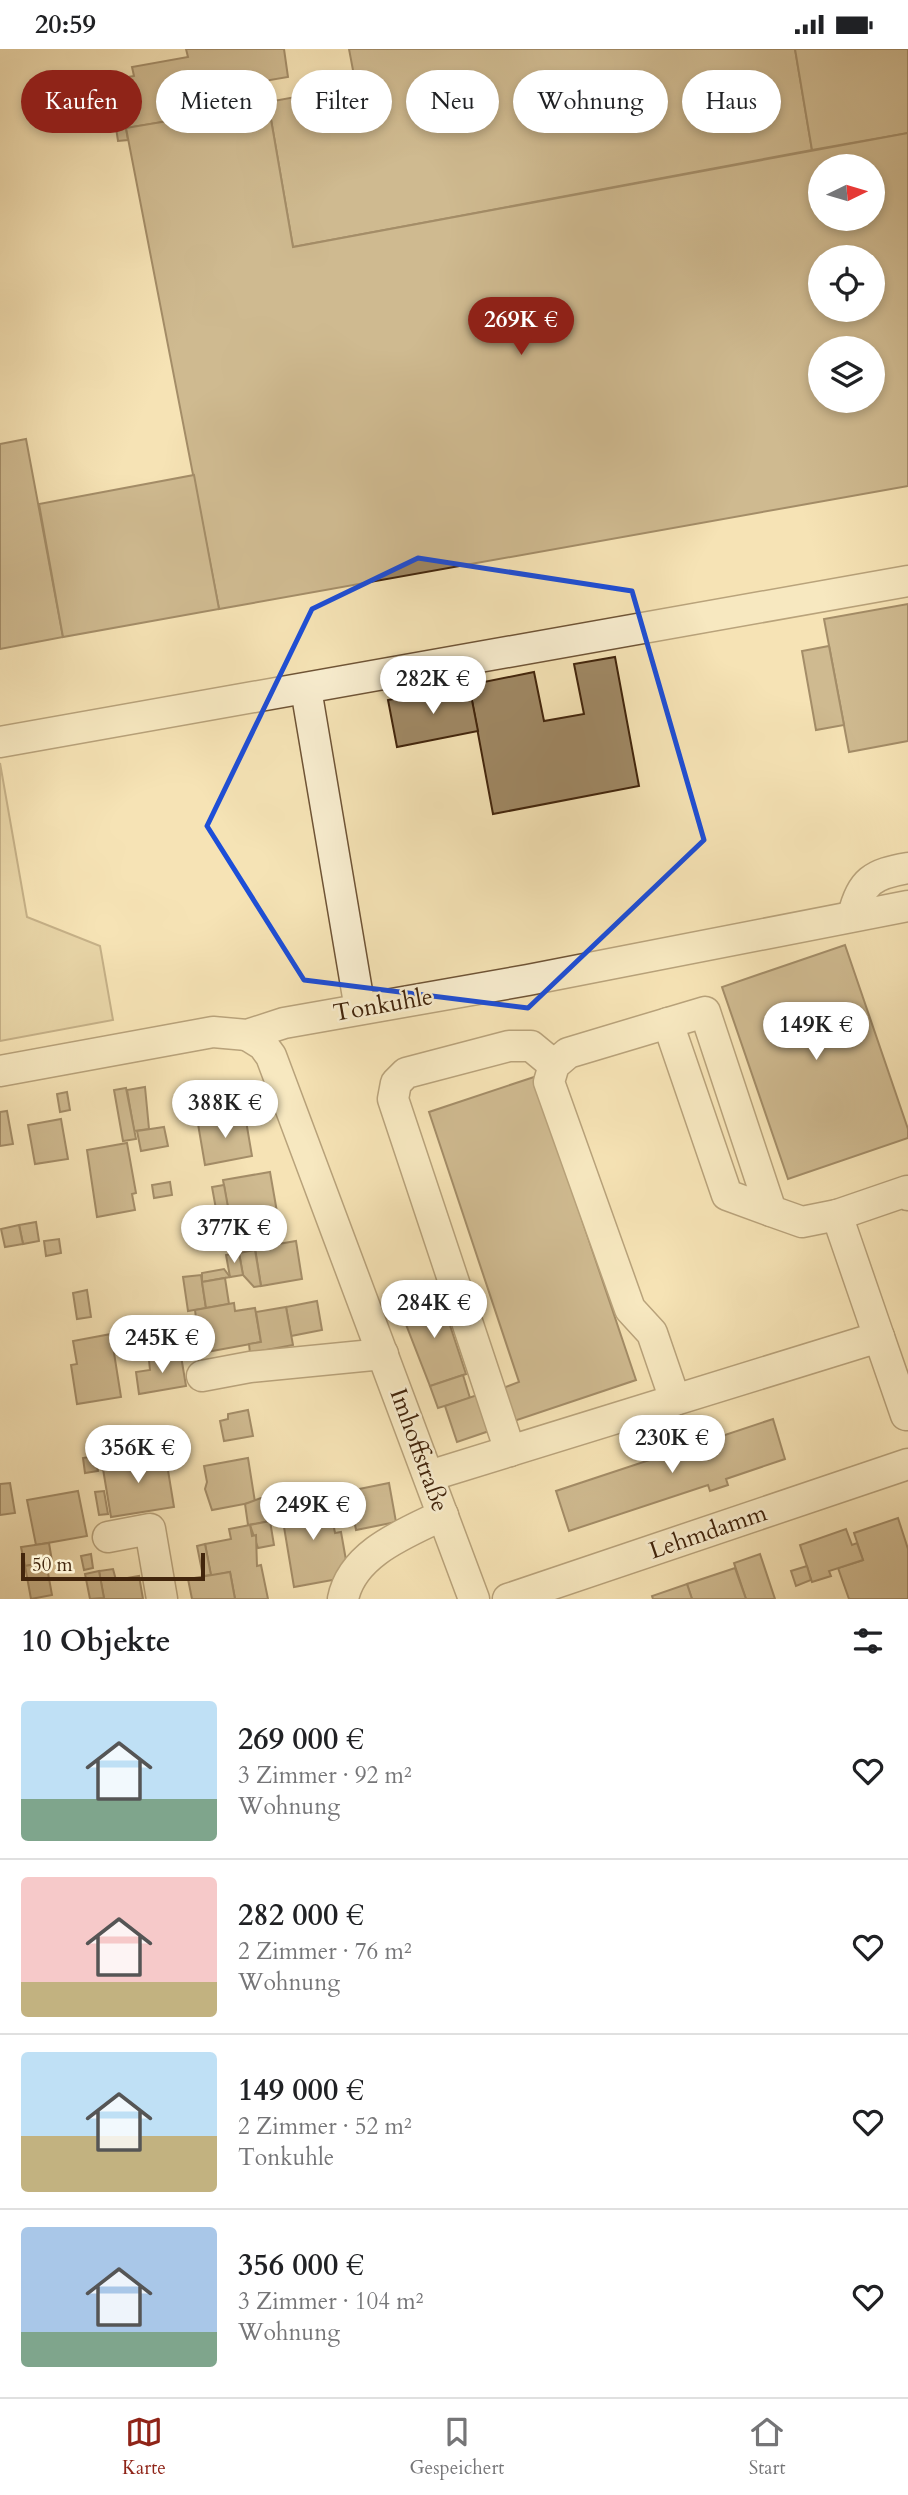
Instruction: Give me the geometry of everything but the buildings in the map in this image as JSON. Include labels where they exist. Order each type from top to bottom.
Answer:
[{"type":"street","points":[[0,742],[908,581]]},
{"type":"street","points":[[306,689],[360,1009]]},
{"type":"street","points":[[853,916],[859,892],[881,872],[908,868]]},
{"type":"street","name":"Tonkuhle","points":[[0,1071],[213,1033],[247,1035],[284,1023],[528,980],[908,906]]},
{"type":"street","points":[[675,1400],[652,1333],[630,1309],[549,1082],[554,1065],[568,1053],[705,1012],[771,1211]]},
{"type":"street","points":[[668,1023],[727,1195],[802,1222],[837,1215],[907,1191],[908,1195]]},
{"type":"street","name":"Imhoffstraße","points":[[247,1035],[263,1045],[271,1056],[474,1599]]},
{"type":"street","points":[[510,1451],[393,1099],[396,1083],[406,1073],[509,1046],[531,1047],[554,1065]]},
{"type":"street","points":[[837,1215],[906,1415]]},
{"type":"street","points":[[429,1476],[879,1337]]},
{"type":"street","points":[[202,1376],[250,1367],[383,1355]]},
{"type":"street","name":"Lehmdamm","points":[[509,1599],[908,1464]]},
{"type":"street","points":[[343,1599],[353,1575],[377,1548],[443,1515]]},
{"type":"street","points":[[108,1537],[150,1529],[162,1599]]},
{"type":"highlighted area","points":[[418,558],[632,591],[704,840],[528,1008],[304,980],[207,826],[312,609]]},
{"type":"shaded area","points":[[0,763],[27,917],[100,946],[113,1020],[0,1041]]}]
